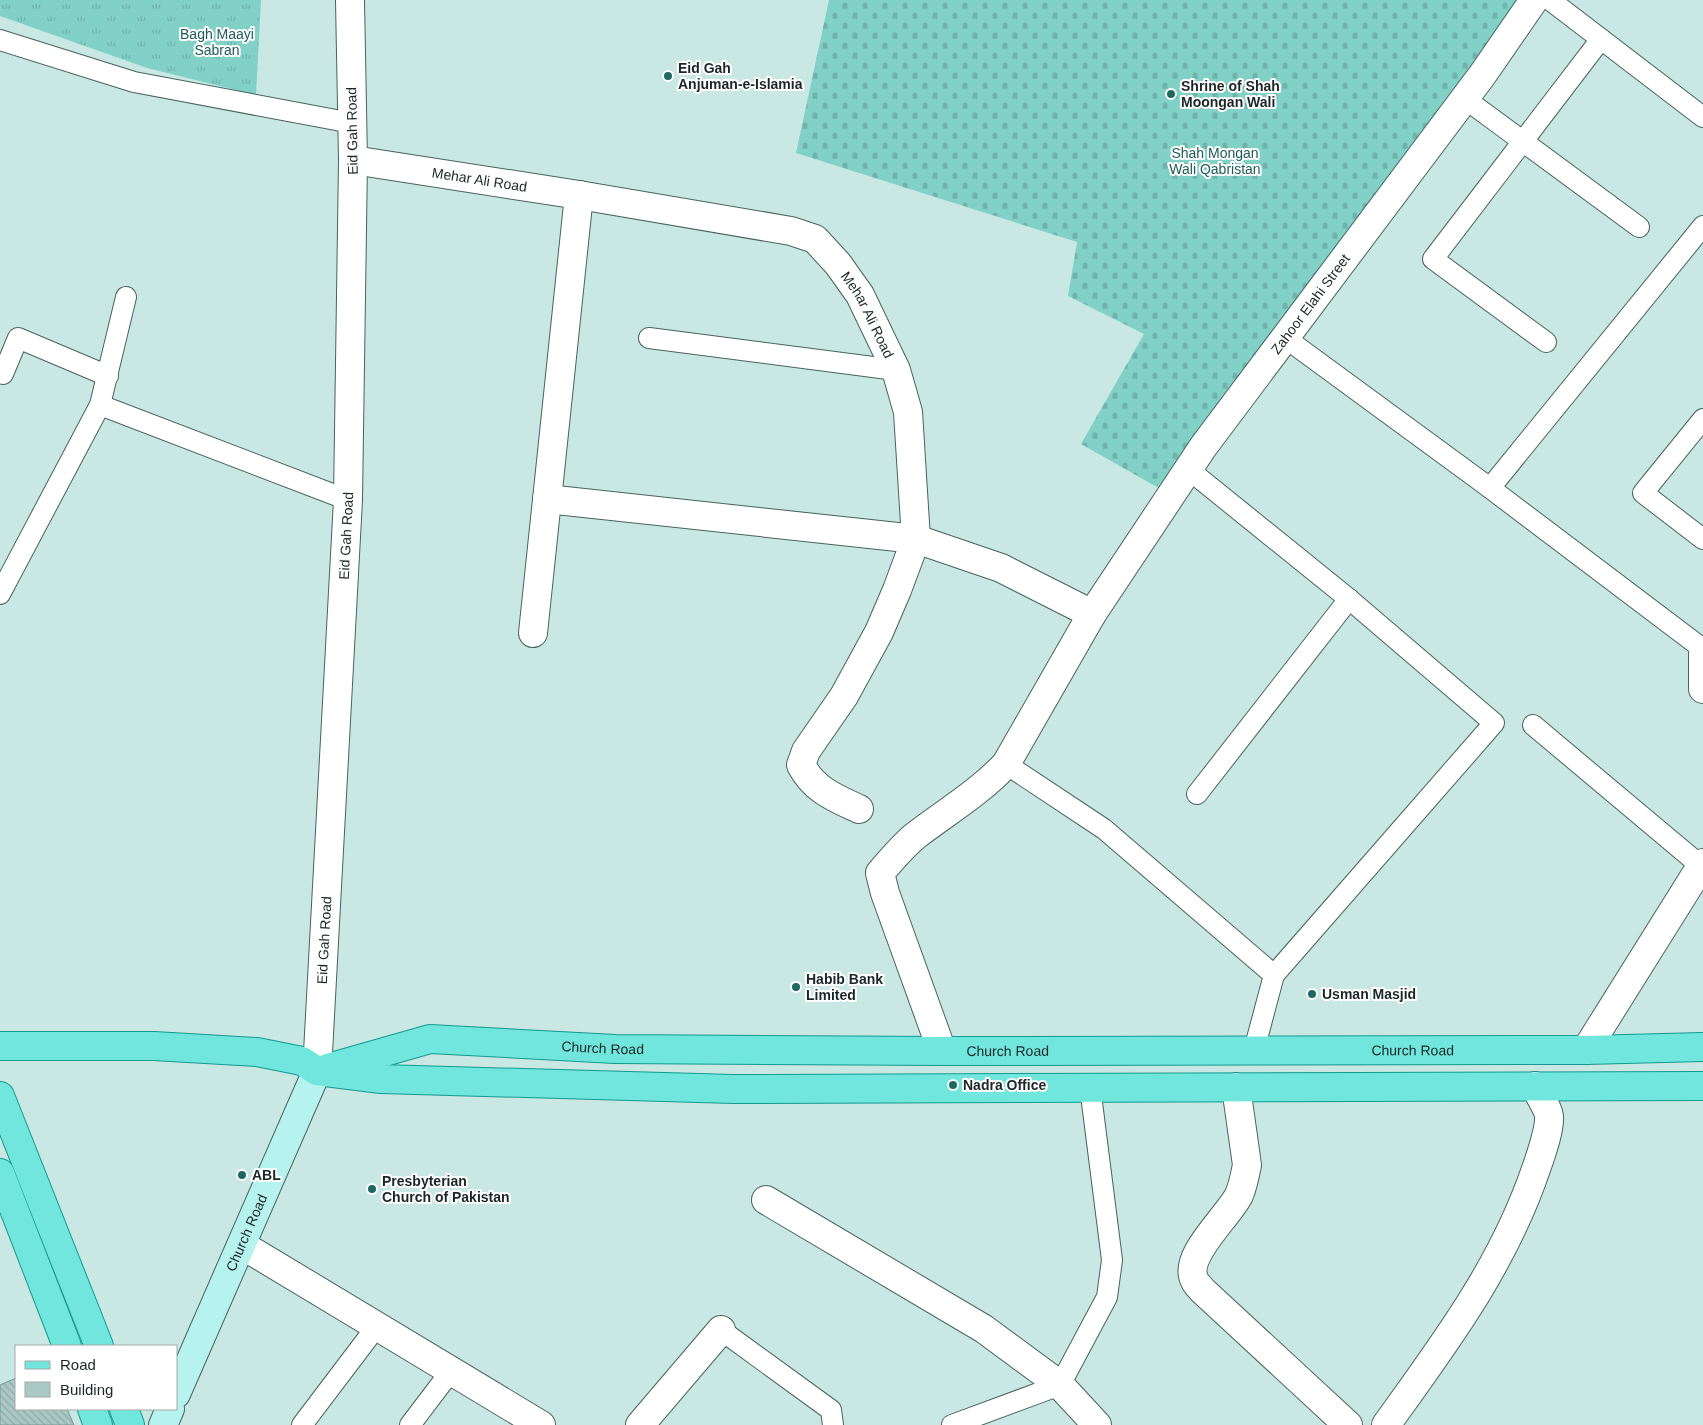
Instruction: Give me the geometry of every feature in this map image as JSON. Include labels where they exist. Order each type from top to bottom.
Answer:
[{"type":"main road","name":"Church Road","points":[[178,1389],[317,1071],[430,1039],[615,1048],[942,1051],[1586,1050],[1703,1047]]},
{"type":"main road","points":[[0,1046],[154,1046],[257,1052],[302,1061],[317,1071],[381,1079],[733,1089],[1703,1086]]},
{"type":"main road","points":[[0,1096],[99,1345]]},
{"type":"main road","points":[[0,1173],[67,1345]]},
{"type":"main road","points":[[92,1410],[98,1425]]},
{"type":"main road","points":[[124,1410],[130,1425]]},
{"type":"main road","points":[[163,1425],[170,1410]]},
{"type":"street","name":"Eid Gah Road","points":[[317,1071],[348,500],[353,160],[350,0]]},
{"type":"street","name":"Zahoor Elahi Street","points":[[942,1051],[885,893],[880,873],[896,853],[915,836],[959,806],[995,776],[1006,764],[1092,614],[1188,469],[1284,337],[1464,98],[1534,0]]},
{"type":"street","name":"Mehar Ali Road","points":[[353,160],[579,195],[786,230],[814,239],[838,264],[860,295],[896,370],[908,412],[916,539],[879,632],[844,696],[806,751],[801,765],[805,773],[824,793],[859,809]]},
{"type":"street","points":[[533,632],[579,195]]},
{"type":"street","points":[[547,499],[916,539],[1001,568],[1092,614]]},
{"type":"street","points":[[1703,654],[1703,689]]},
{"type":"street","points":[[1586,1050],[1702,864]]},
{"type":"street","points":[[1386,1425],[1462,1319],[1496,1260],[1528,1192],[1542,1153],[1549,1116],[1535,1086]]},
{"type":"street","points":[[1236,1087],[1247,1165],[1239,1195],[1200,1248],[1192,1264],[1194,1280],[1202,1290],[1348,1425]]},
{"type":"street","points":[[766,1200],[984,1329],[1060,1385],[1097,1425]]},
{"type":"street","points":[[242,1245],[541,1425]]},
{"type":"street","points":[[640,1425],[721,1330]]},
{"type":"lane","points":[[1550,0],[1703,117]]},
{"type":"lane","points":[[1546,342],[1433,259],[1601,39]]},
{"type":"lane","points":[[0,40],[134,82],[352,123]]},
{"type":"lane","points":[[1464,98],[1639,227]]},
{"type":"lane","points":[[1490,488],[1703,226]]},
{"type":"lane","points":[[0,594],[100,405],[126,297]]},
{"type":"lane","points":[[1284,337],[1490,488],[1703,649]]},
{"type":"lane","points":[[0,373],[3,374],[18,338],[108,376]]},
{"type":"lane","points":[[649,338],[896,370]]},
{"type":"lane","points":[[100,405],[348,500]]},
{"type":"lane","points":[[1703,419],[1643,493],[1703,539]]},
{"type":"lane","points":[[1188,469],[1349,599],[1494,723],[1274,974],[1254,1050]]},
{"type":"lane","points":[[1197,794],[1349,599]]},
{"type":"lane","points":[[1533,725],[1702,864]]},
{"type":"lane","points":[[1006,764],[1104,829],[1274,974]]},
{"type":"lane","points":[[952,1425],[1060,1385],[1107,1297],[1112,1260],[1090,1087]]},
{"type":"lane","points":[[302,1425],[377,1326]]},
{"type":"lane","points":[[721,1330],[831,1410],[833,1425]]},
{"type":"lane","points":[[410,1425],[451,1371]]},
{"type":"green space","name":"Bagh Maayi Sabran","points":[[0,0],[261,0],[256,95],[147,68],[0,16]]},
{"type":"green space","name":"Shah Mongan Wali Qabristan","points":[[829,0],[1537,0],[1171,495],[1081,444],[1144,334],[1068,296],[1077,242],[796,153]]},
{"type":"building","points":[[15,1378],[15,1410],[67,1410],[74,1425],[0,1425],[0,1385]]},
{"type":"place","name":"Eid Gah Anjuman-e-Islamia","points":[[668,76]]},
{"type":"place","name":"Shrine of Shah Moongan Wali","points":[[1171,94]]},
{"type":"place","name":"Habib Bank Limited","points":[[796,987]]},
{"type":"place","name":"Usman Masjid","points":[[1312,994]]},
{"type":"place","name":"Nadra Office","points":[[953,1085]]},
{"type":"place","name":"ABL","points":[[242,1175]]},
{"type":"place","name":"Presbyterian Church of Pakistan","points":[[372,1189]]}]
